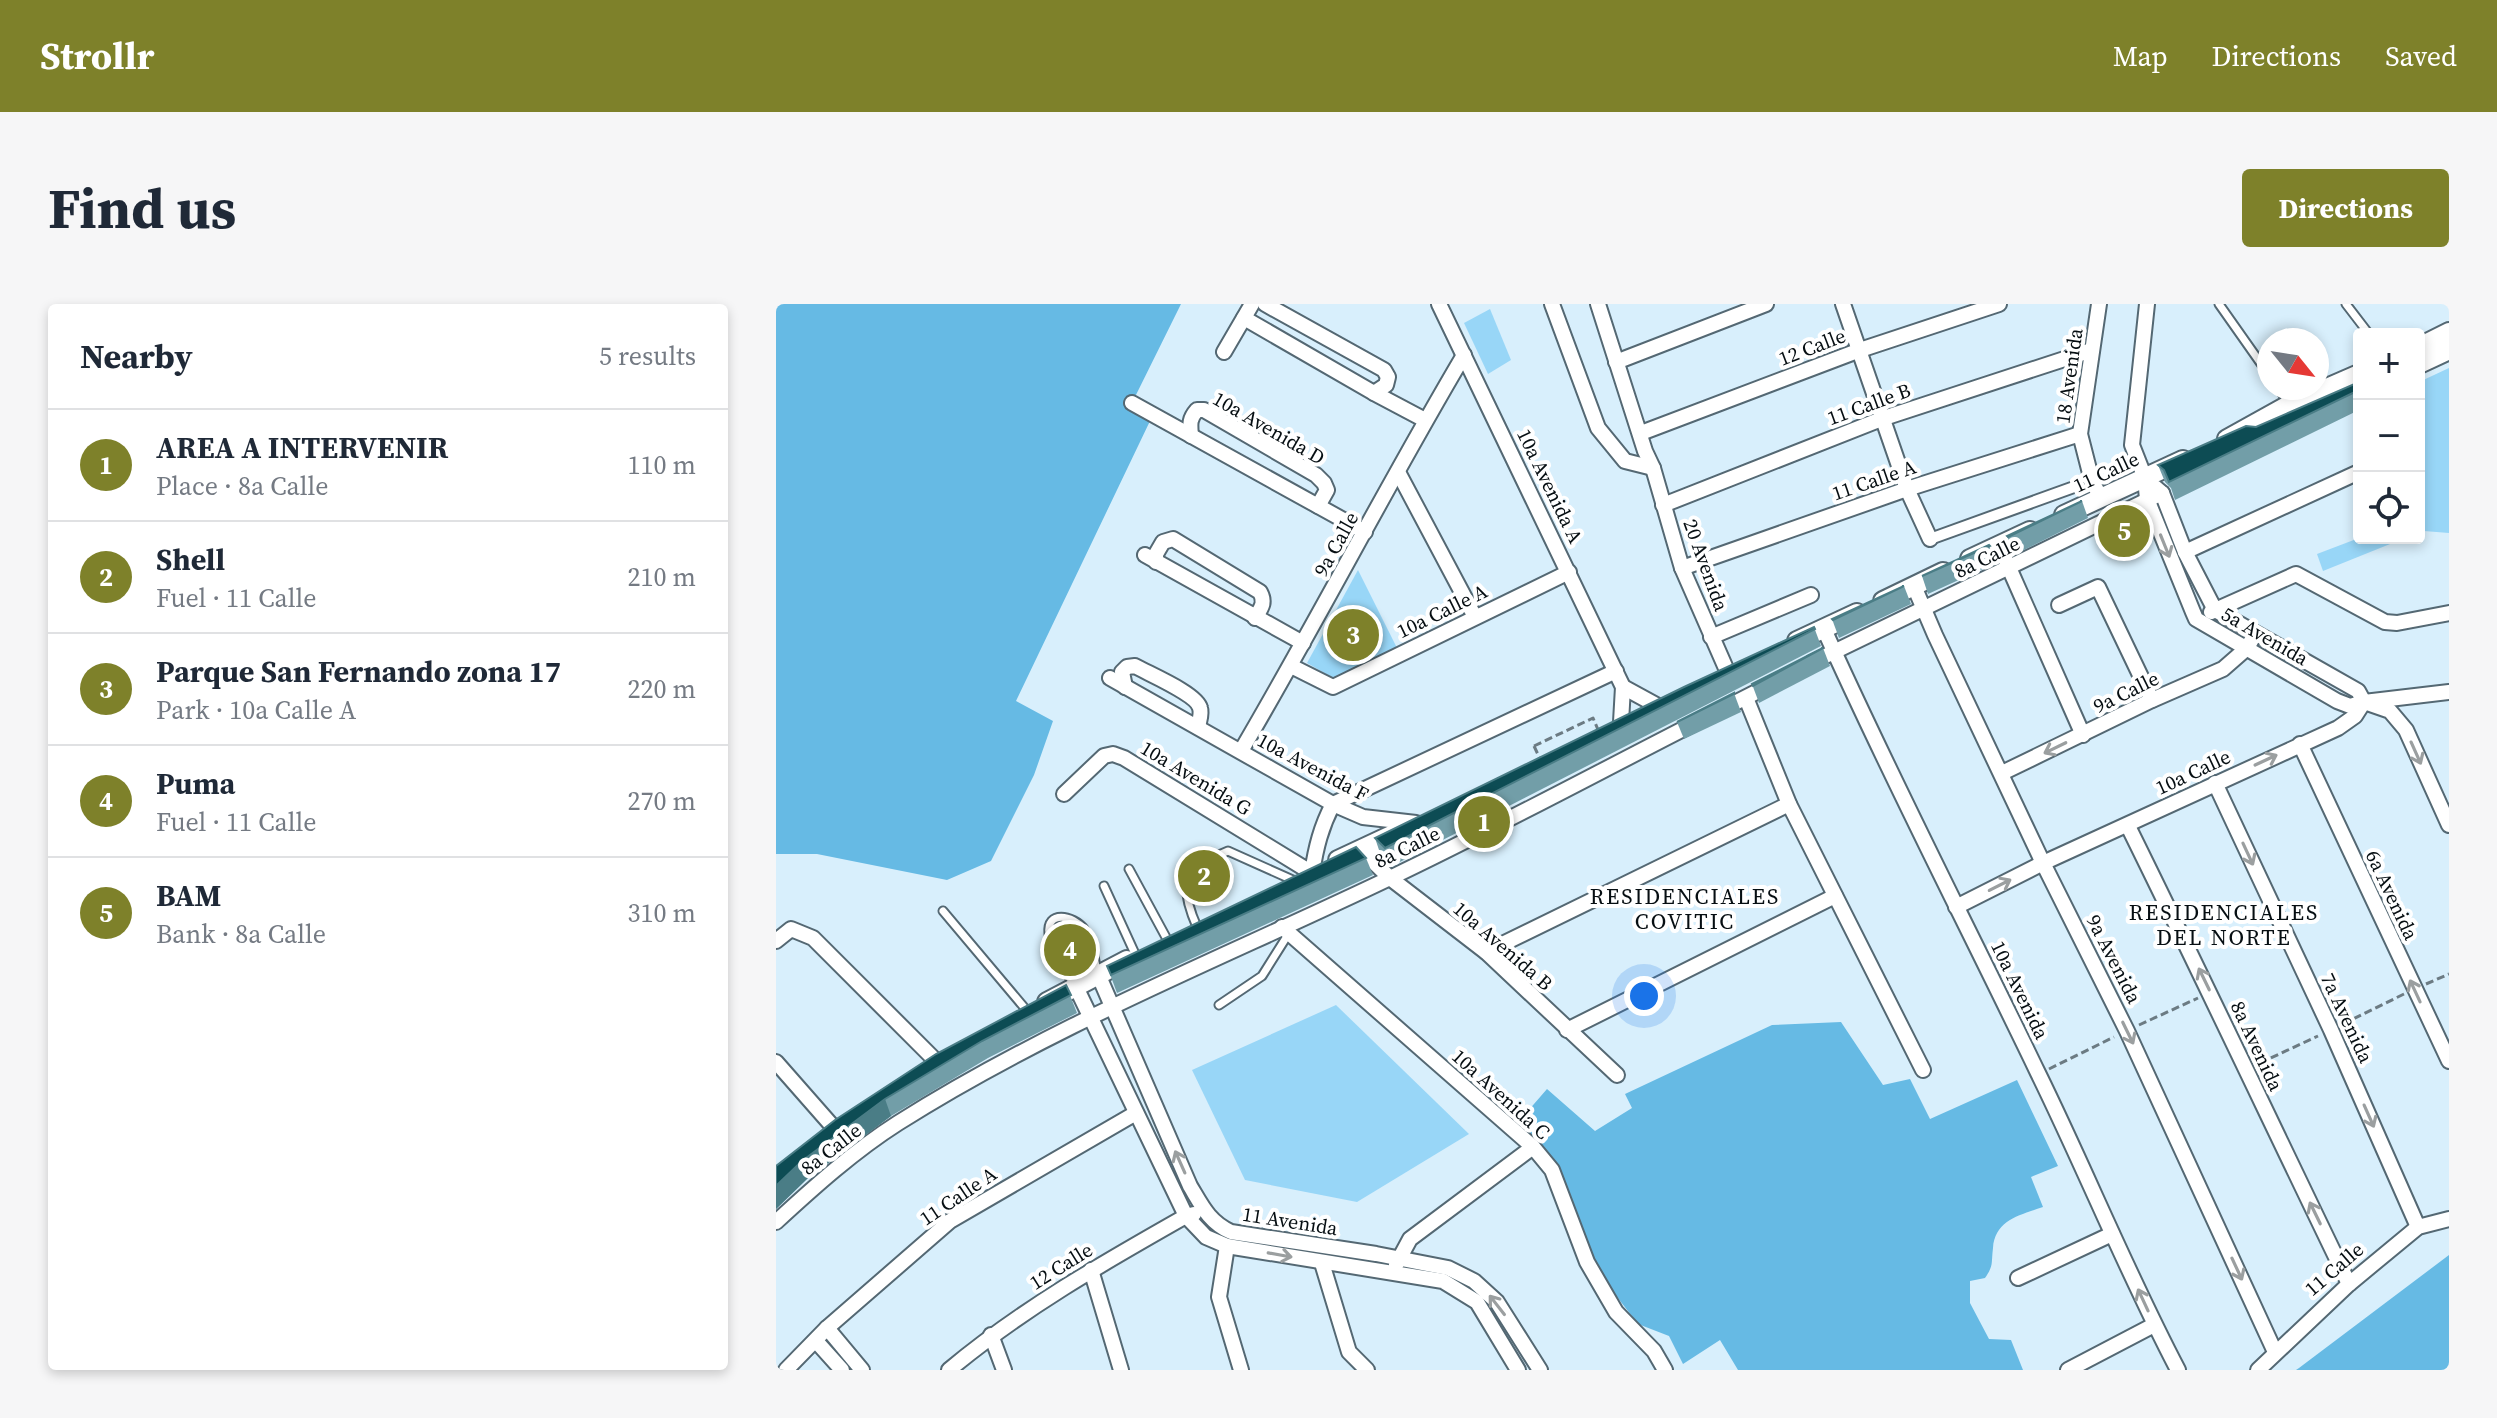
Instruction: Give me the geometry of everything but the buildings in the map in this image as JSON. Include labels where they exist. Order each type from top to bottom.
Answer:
[{"type":"street","points":[[1224,352],[1252,304]]},
{"type":"street","points":[[1265,304],[1384,370],[1388,377],[1386,385],[1374,393]]},
{"type":"street","name":"10a Avenida A","points":[[1439,304],[1623,687],[1621,722]]},
{"type":"street","points":[[1552,304],[1598,428],[1625,461],[1653,468]]},
{"type":"street","name":"20 Avenida","points":[[1598,304],[1653,468],[1682,568],[1728,673]]},
{"type":"street","points":[[1616,362],[1766,304]]},
{"type":"street","points":[[1843,304],[1907,489],[1930,539],[2074,487]]},
{"type":"street","name":"12 Calle","points":[[1641,433],[1860,350],[1999,304]]},
{"type":"street","name":"18 Avenida","points":[[2099,304],[2080,434],[2092,481],[2101,498]]},
{"type":"street","name":"5a Avenida","points":[[2147,304],[2132,445],[2145,478],[2147,499],[2196,619],[2337,701],[2350,706],[2364,702],[2390,711],[2406,730],[2449,825]]},
{"type":"street","points":[[1244,318],[1425,420]]},
{"type":"street","points":[[2425,344],[2449,332]]},
{"type":"street","name":"11 Calle B","points":[[1663,505],[1884,418],[2092,350]]},
{"type":"street","points":[[2425,361],[2449,350]]},
{"type":"street","name":"9a Calle","points":[[1241,751],[1464,355]]},
{"type":"street","name":"11 Calle","points":[[1783,648],[2208,449],[2290,404],[2353,377]]},
{"type":"street","name":"11 Calle","points":[[2208,449],[2255,434],[2353,393]]},
{"type":"street","points":[[1132,403],[1365,532]]},
{"type":"street","name":"10a Avenida D","points":[[1191,436],[1192,415],[1197,410],[1204,410],[1316,475],[1327,490],[1318,506]]},
{"type":"street","name":"11 Calle A","points":[[1682,568],[1907,489],[2080,434]]},
{"type":"street","points":[[1398,472],[1475,617]]},
{"type":"street","points":[[2185,552],[2353,475]]},
{"type":"street","name":"5a Avenida","points":[[2145,478],[2162,493],[2185,552],[2215,610],[2358,691],[2364,702]]},
{"type":"street","name":"8a Calle","points":[[776,1222],[814,1186],[896,1125],[993,1067],[1112,1006],[1286,930],[1834,651],[2162,493]]},
{"type":"street","points":[[1255,618],[1263,606],[1264,598],[1260,592],[1173,539],[1163,542],[1151,559],[1255,618],[1303,643]]},
{"type":"street","points":[[1999,545],[2083,735]]},
{"type":"street","name":"10a Calle A","points":[[1291,666],[1333,687],[1569,572]]},
{"type":"street","points":[[2196,619],[2296,574],[2385,622],[2397,623],[2449,613]]},
{"type":"street","name":"9a Avenida","points":[[1914,586],[2043,863],[2127,1031],[2275,1352]]},
{"type":"street","points":[[2059,605],[2098,587],[2152,700]]},
{"type":"street","points":[[1711,637],[1811,595]]},
{"type":"street","name":"10a Avenida","points":[[1824,629],[2178,1370]]},
{"type":"street","name":"9a Calle","points":[[2002,773],[2223,669],[2247,648],[2256,634]]},
{"type":"street","points":[[1125,687],[1122,672],[1127,667],[1135,666],[1196,700],[1201,710],[1198,727]]},
{"type":"street","points":[[1312,873],[1316,845],[1333,804],[1616,671]]},
{"type":"street","name":"10a Avenida F","points":[[1110,678],[1333,804],[1363,817],[1423,820]]},
{"type":"street","points":[[1623,687],[1663,702]]},
{"type":"street","points":[[2364,702],[2449,692]]},
{"type":"street","points":[[1746,698],[1789,804],[1923,1070]]},
{"type":"street","points":[[1599,732],[1663,702]]},
{"type":"street","name":"10a Calle","points":[[1956,907],[2043,863],[2338,728],[2355,716],[2364,702]]},
{"type":"street","name":"6a Avenida","points":[[2300,744],[2449,1061]]},
{"type":"street","name":"10a Avenida G","points":[[1064,794],[1104,756],[1113,754],[1312,873]]},
{"type":"street","name":"7a Avenida","points":[[2215,783],[2331,1030],[2418,1227]]},
{"type":"street","points":[[1486,952],[1789,804]]},
{"type":"street","points":[[1267,894],[1423,820]]},
{"type":"street","name":"8a Avenida","points":[[2128,826],[2349,1284]]},
{"type":"street","name":"10a Avenida B","points":[[1360,849],[1390,878],[1486,952],[1617,1075]]},
{"type":"street","points":[[1567,1030],[1835,896]]},
{"type":"street","points":[[1021,1016],[1098,974],[1204,924]]},
{"type":"street","points":[[776,941],[791,929],[813,938],[936,1061]]},
{"type":"street","name":"10a Avenida C","points":[[1286,930],[1533,1147],[1552,1170],[1587,1262],[1616,1312],[1654,1351],[1665,1370]]},
{"type":"street","name":"11 Avenida","points":[[1098,974],[1190,1186],[1215,1224],[1231,1232],[1395,1266],[1443,1281],[1477,1302],[1518,1370]]},
{"type":"street","name":"11 Avenida","points":[[1076,987],[1186,1216],[1206,1237],[1227,1246],[1322,1263],[1448,1268],[1474,1281],[1497,1302],[1540,1370]]},
{"type":"street","points":[[776,1062],[834,1128]]},
{"type":"street","name":"11 Calle A","points":[[786,1370],[827,1328],[950,1221],[1136,1113]]},
{"type":"street","points":[[1395,1266],[1410,1239],[1533,1147]]},
{"type":"street","name":"12 Calle","points":[[949,1370],[991,1335],[1091,1270],[1186,1216],[1204,1211]]},
{"type":"street","name":"11 Calle","points":[[2258,1370],[2349,1284],[2418,1227],[2449,1219]]},
{"type":"street","points":[[2018,1278],[2112,1234]]},
{"type":"street","points":[[1227,1246],[1219,1297],[1241,1370]]},
{"type":"street","points":[[1322,1263],[1349,1352],[1367,1370]]},
{"type":"street","points":[[1091,1270],[1121,1370]]},
{"type":"street","points":[[2068,1370],[2154,1325]]},
{"type":"street","points":[[827,1328],[862,1370]]},
{"type":"street","points":[[991,1335],[1004,1370]]},
{"type":"street","points":[[816,1341],[842,1370]]},
{"type":"lane","points":[[2219,304],[2257,358]]},
{"type":"lane","points":[[2346,304],[2364,328]]},
{"type":"lane","points":[[2287,400],[2290,404]]},
{"type":"lane","points":[[1204,924],[1192,916],[1185,878],[1189,868],[1211,857],[1228,851],[1295,881]]},
{"type":"lane","points":[[1129,869],[1168,941]]},
{"type":"lane","points":[[1104,886],[1136,956]]},
{"type":"lane","points":[[943,911],[1021,1016]]},
{"type":"lane","points":[[1076,987],[1052,951],[1048,931],[1050,923],[1056,918],[1071,918],[1083,928],[1091,943],[1098,974]]},
{"type":"lane","points":[[1219,1005],[1262,976],[1286,930]]},
{"type":"path","points":[[1546,772],[1534,746],[1593,718],[1599,732]]},
{"type":"path","points":[[2245,1070],[2449,974]]},
{"type":"shaded area","points":[[776,304],[1181,304],[1129,409],[1150,421],[1016,701],[1053,721],[1034,775],[991,861],[947,880],[817,854],[776,854]]},
{"type":"shaded area","points":[[1490,309],[1511,360],[1488,374],[1464,323]]},
{"type":"shaded area","points":[[2449,368],[2449,533],[2425,531],[2425,379]]},
{"type":"shaded area","points":[[2353,540],[2353,544],[2390,544],[2323,571],[2317,554]]},
{"type":"shaded area","points":[[1358,570],[1398,650],[1335,679],[1307,663]]},
{"type":"shaded area","points":[[1336,1005],[1469,1134],[1357,1202],[1245,1180],[1192,1070]]},
{"type":"shaded area","points":[[1841,1022],[1883,1085],[1910,1079],[1930,1119],[2017,1080],[2058,1166],[2031,1177],[2043,1207],[2010,1220],[1998,1231],[1988,1274],[1985,1278],[1970,1281],[1970,1303],[1989,1339],[2011,1340],[2023,1370],[1738,1370],[1720,1340],[1683,1364],[1669,1336],[1638,1324],[1590,1262],[1542,1152],[1513,1128],[1547,1089],[1595,1131],[1632,1108],[1625,1094],[1772,1025]]},
{"type":"shaded area","points":[[2449,1255],[2449,1370],[2296,1370],[2299,1368]]},
{"type":"place","name":"BAM","points":[[2124,531]]},
{"type":"place","name":"Parque San Fernando zona 17","points":[[1353,635]]},
{"type":"place","name":"AREA A INTERVENIR","points":[[1484,822]]},
{"type":"place","name":"Shell","points":[[1204,876]]},
{"type":"place","name":"Puma","points":[[1070,950]]},
{"type":"district","name":"RESIDENCIALES COVITIC","points":[[1685,908]]},
{"type":"district","name":"RESIDENCIALES DEL NORTE","points":[[2224,924]]}]
